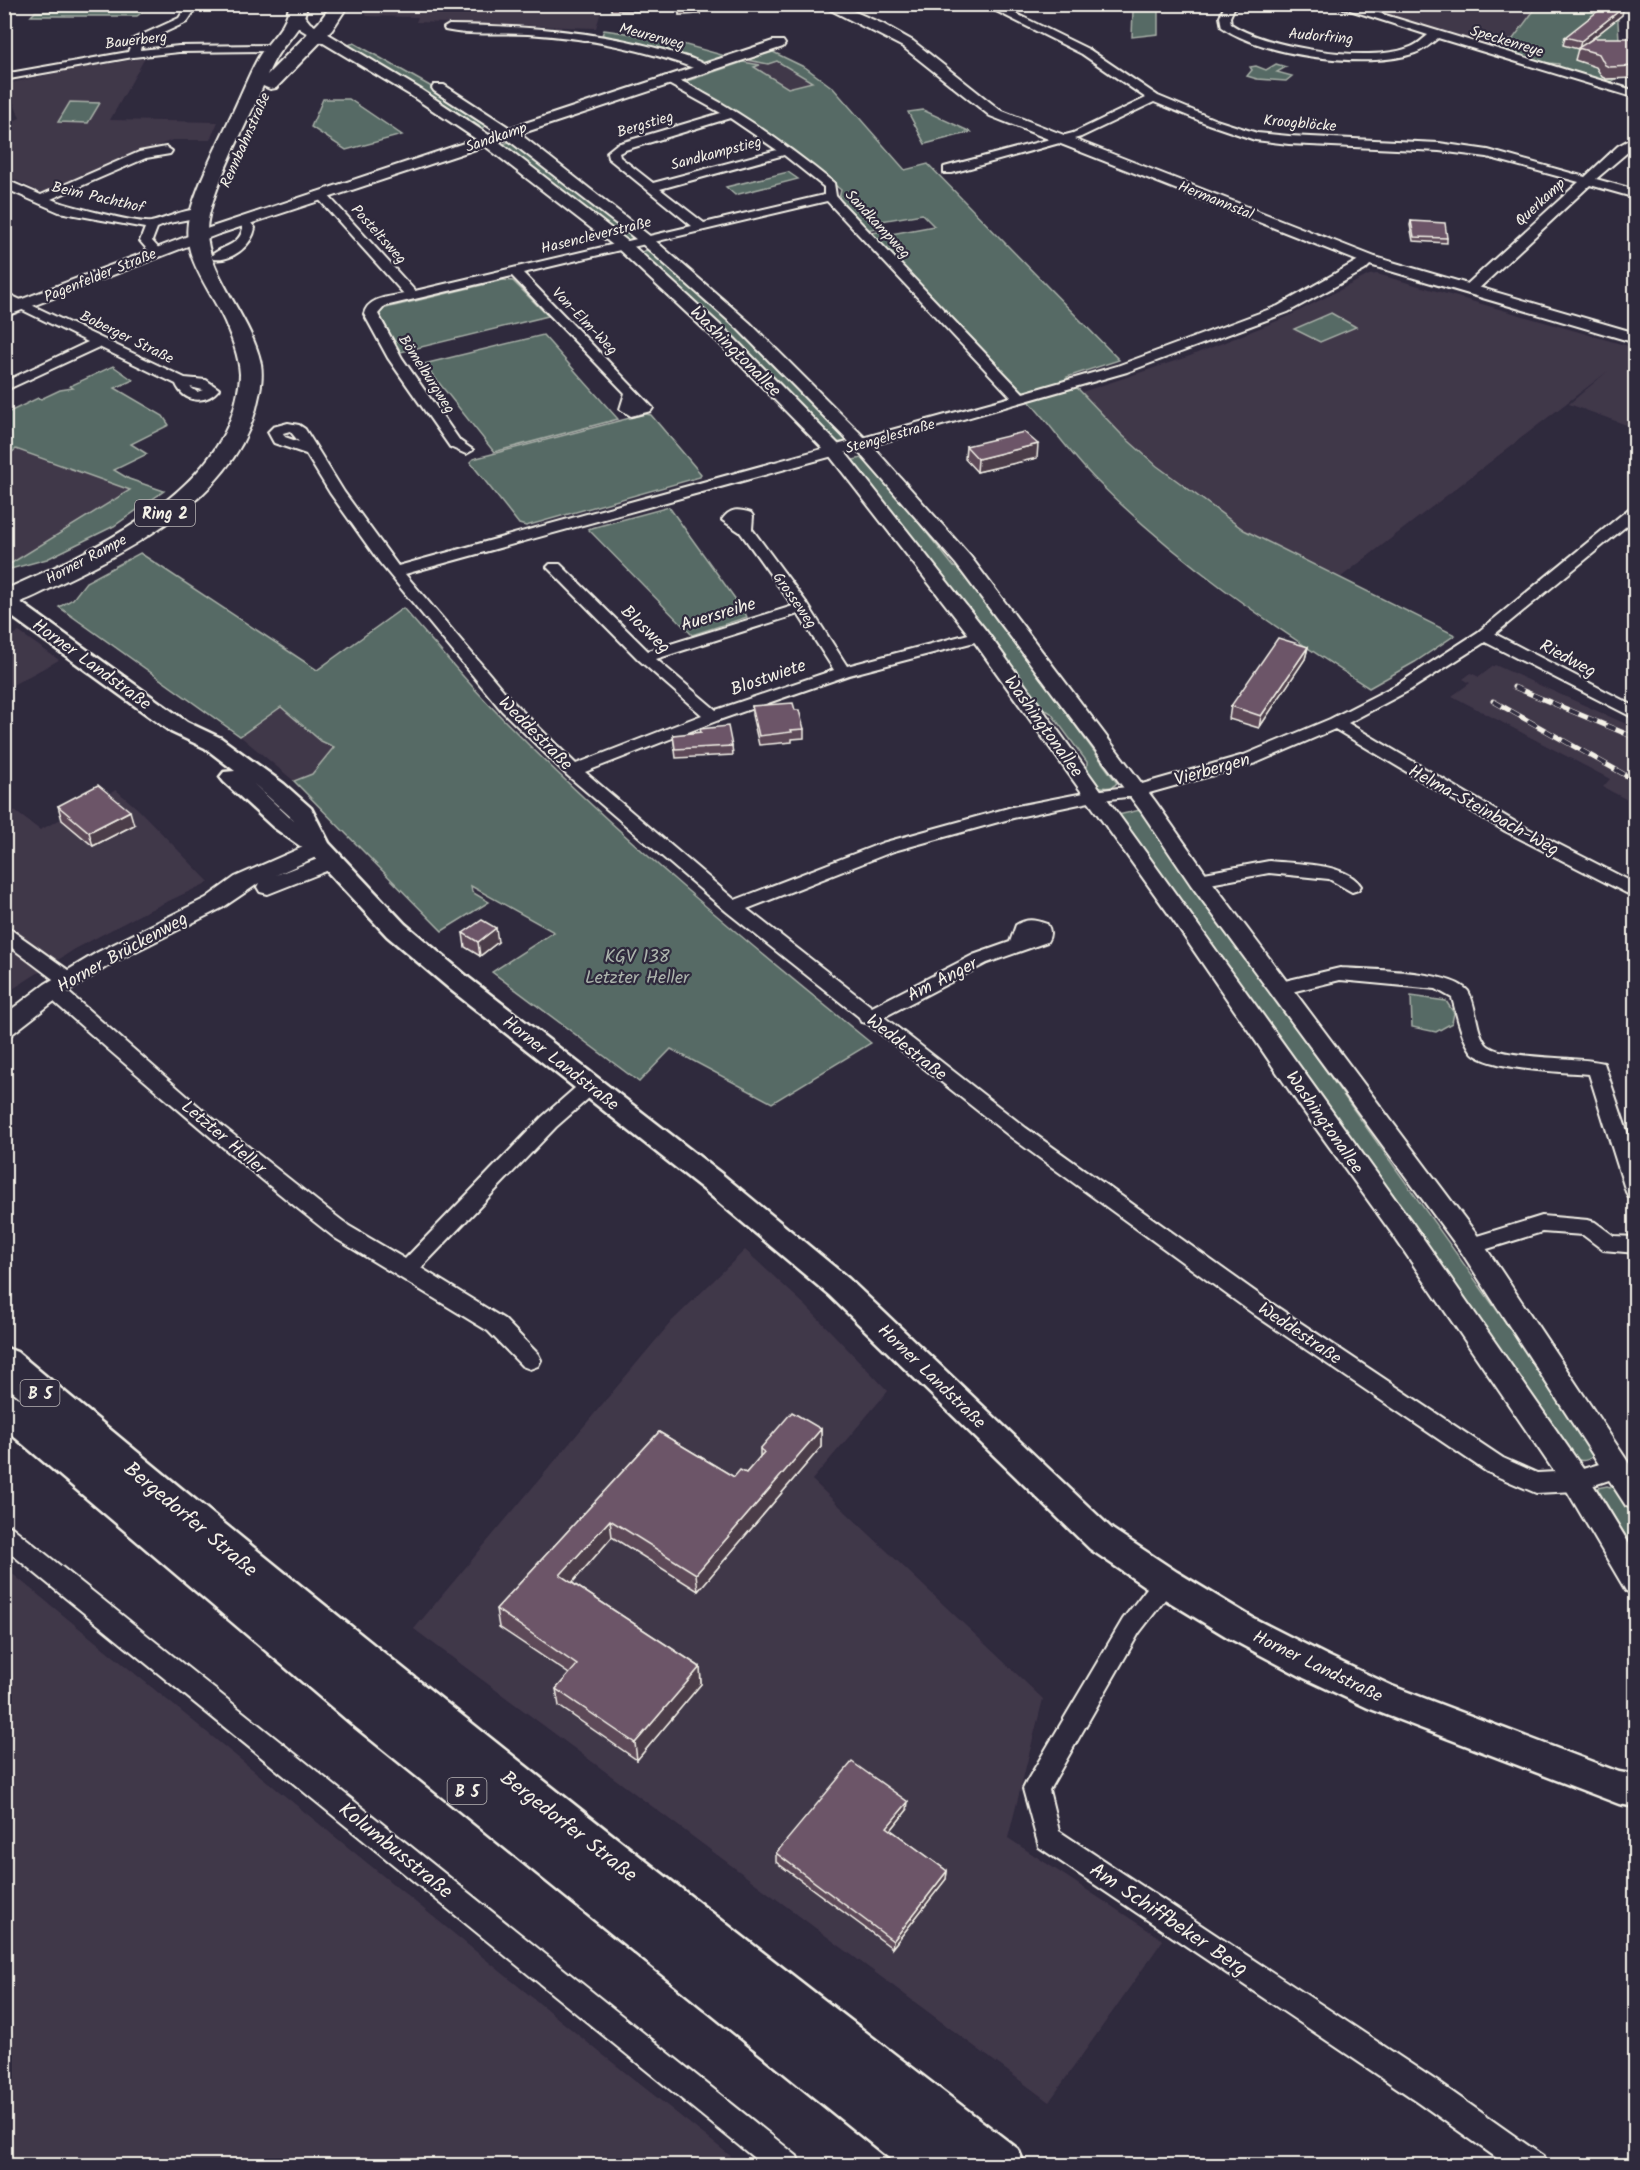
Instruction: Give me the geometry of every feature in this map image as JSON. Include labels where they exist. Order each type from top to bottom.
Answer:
[{"type":"highway","name":"Bergedorfer Straße","points":[[4,1362],[398,1690],[868,2064],[1001,2166]]},
{"type":"highway","name":"B 5","points":[[4,1406],[368,1712],[938,2166]]},
{"type":"main road","name":"Rennbahnstraße","points":[[205,234],[216,211],[231,165],[265,91],[278,73],[319,35],[335,24],[341,4]]},
{"type":"main road","name":"Rennbahnstraße","points":[[205,234],[201,213],[228,143],[273,48],[287,32],[297,10]]},
{"type":"main road","name":"Horner Rampe","points":[[205,234],[217,256],[224,297]]},
{"type":"main road","name":"Horner Rampe","points":[[4,600],[104,552],[181,502],[229,448],[246,415],[250,392],[250,366],[242,336],[224,297],[200,256],[205,234]]},
{"type":"main road","name":"Horner Landstraße","points":[[4,600],[179,727],[200,750],[231,775],[281,822],[325,854],[374,909],[414,946],[713,1182],[839,1287],[1101,1539],[1165,1582],[1241,1628],[1380,1697],[1630,1792]]},
{"type":"street","points":[[133,54],[136,41],[183,20],[194,4]]},
{"type":"street","name":"Hermannstal","points":[[825,4],[878,27],[908,44],[995,112],[1370,260],[1635,338]]},
{"type":"street","name":"Kroogblöcke","points":[[987,4],[1086,52],[1154,98],[1212,122],[1264,138],[1457,149],[1508,158],[1635,194]]},
{"type":"street","name":"Audorfring","points":[[1231,4],[1226,17],[1226,25],[1233,33],[1252,41],[1285,48],[1343,54],[1393,54],[1418,48],[1435,35]]},
{"type":"street","name":"Speckenreye","points":[[1336,4],[1635,95]]},
{"type":"street","name":"Washingtonallee","points":[[297,10],[319,35],[415,92],[486,140],[624,246],[725,339],[835,451],[980,636],[1402,1228],[1576,1481],[1635,1582]]},
{"type":"street","name":"Meurerweg","points":[[449,28],[501,28],[596,38],[651,50],[703,68]]},
{"type":"street","name":"Sandkamp","points":[[205,234],[778,44]]},
{"type":"street","name":"Bauerberg","points":[[4,77],[133,54],[179,49],[273,48]]},
{"type":"street","name":"Washingtonallee","points":[[424,79],[507,133],[646,240],[744,326],[861,444],[963,560],[1471,1246],[1635,1498]]},
{"type":"street","name":"Sandkampweg","points":[[667,79],[730,113],[787,151],[830,186],[830,197],[1020,398]]},
{"type":"street","points":[[948,170],[1077,135],[1154,98]]},
{"type":"street","name":"Bergstieg","points":[[700,227],[615,158],[613,152],[621,147],[718,119],[730,113]]},
{"type":"street","name":"Querkamp","points":[[1469,290],[1622,148],[1635,139]]},
{"type":"street","points":[[39,200],[143,155],[166,151]]},
{"type":"street","name":"Sandkampstieg","points":[[653,187],[787,151]]},
{"type":"street","name":"Beim Pachthof","points":[[7,186],[63,209],[152,226]]},
{"type":"street","name":"Posteltsweg","points":[[321,195],[412,296]]},
{"type":"street","name":"Hasencleverstraße","points":[[372,309],[380,303],[830,197]]},
{"type":"street","points":[[156,252],[146,241],[152,226],[165,220],[201,213]]},
{"type":"street","points":[[217,256],[237,248],[245,241],[249,228],[243,221]]},
{"type":"street","name":"Pagenfelder Straße","points":[[4,312],[205,234]]},
{"type":"street","name":"Stengelestraße","points":[[395,572],[861,444],[1122,369],[1226,332],[1290,305],[1370,260]]},
{"type":"street","name":"Von-Elm-Weg","points":[[515,272],[632,392]]},
{"type":"street","name":"Boberger Straße","points":[[4,296],[183,382]]},
{"type":"street","name":"Bömelburgweg","points":[[372,309],[371,314],[407,376],[454,444],[466,450]]},
{"type":"street","points":[[4,387],[99,342]]},
{"type":"street","name":"Weddestraße","points":[[310,451],[337,493],[395,572],[508,707],[573,771],[733,908],[868,1017],[1141,1223],[1263,1309],[1495,1465],[1536,1483],[1576,1481],[1616,1468]]},
{"type":"street","name":"Vierbergen","points":[[733,908],[888,847],[1012,813],[1094,796],[1136,791],[1250,759],[1336,723],[1404,687],[1484,634],[1550,583],[1635,510]]},
{"type":"street","name":"Grosseweg","points":[[745,529],[802,608],[843,672]]},
{"type":"street","name":"Blosweg","points":[[555,567],[645,657],[713,716]]},
{"type":"street","name":"Auersreihe","points":[[645,657],[802,608]]},
{"type":"street","name":"Riedweg","points":[[1484,634],[1635,714]]},
{"type":"street","name":"Blostwiete","points":[[573,771],[713,716],[843,672],[980,636]]},
{"type":"street","name":"Helma-Steinbach-Weg","points":[[1336,723],[1408,768],[1511,827],[1635,891]]},
{"type":"street","name":"Horner Brückenweg","points":[[4,1028],[60,985],[140,938],[214,903],[255,893],[325,854]]},
{"type":"street","points":[[1199,880],[1269,867],[1333,874],[1352,886]]},
{"type":"street","name":"Letzter Heller","points":[[4,933],[204,1122],[342,1232],[496,1325],[530,1360]]},
{"type":"street","name":"Am Anger","points":[[868,1017],[956,970],[1018,946]]},
{"type":"street","points":[[1279,988],[1340,974],[1439,983],[1456,990],[1461,996],[1474,1038],[1479,1048],[1488,1054],[1517,1061],[1597,1068],[1635,1192]]},
{"type":"street","points":[[407,1270],[549,1122],[590,1086]]},
{"type":"street","points":[[1471,1246],[1542,1224],[1588,1228],[1610,1244],[1635,1245]]},
{"type":"street","name":"Kolumbusstraße","points":[[4,1534],[787,2166]]},
{"type":"street","name":"Am Schiffbeker Berg","points":[[1165,1582],[1131,1626],[1036,1790],[1048,1838],[1428,2092],[1533,2166]]},
{"type":"shaded area","points":[[359,5],[603,5],[596,28],[416,22],[418,17],[367,16]]},
{"type":"shaded area","points":[[1345,5],[1538,5],[1513,39],[1494,49]]},
{"type":"shaded area","points":[[145,58],[110,120],[218,122],[210,140],[172,140],[48,192],[40,192],[5,175],[5,125],[20,118],[6,84],[75,69]]},
{"type":"shaded area","points":[[748,60],[768,64],[777,61],[813,82],[788,88],[753,67],[759,65],[743,62]]},
{"type":"shaded area","points":[[1377,274],[1635,348],[1635,428],[1569,404],[1608,371],[1341,577],[1244,530],[1194,495],[1121,434],[1082,392],[1190,356],[1287,317],[1369,275]]},
{"type":"shaded area","points":[[16,449],[130,490],[5,567],[5,458]]},
{"type":"shaded area","points":[[19,632],[59,660],[5,689],[5,639]]},
{"type":"shaded area","points":[[1495,665],[1635,728],[1635,804],[1603,787],[1610,779],[1452,696],[1470,683],[1463,679],[1471,673],[1479,677]]},
{"type":"shaded area","points":[[281,707],[321,741],[335,747],[312,774],[294,781],[240,736]]},
{"type":"shaded area","points":[[116,790],[139,810],[209,882],[75,949],[5,994],[4,803],[40,830]]},
{"type":"shaded area","points":[[745,1250],[806,1306],[888,1391],[812,1480],[1043,1699],[1008,1838],[1163,1940],[1049,2102],[414,1629],[672,1321]]},
{"type":"shaded area","points":[[4,1567],[593,2047],[742,2165],[5,2165]]},
{"type":"green space","points":[[1112,5],[1141,5],[1143,9],[1158,8],[1158,34],[1132,37],[1133,10],[1112,11]]},
{"type":"green space","points":[[1538,5],[1617,5],[1619,40],[1606,79],[1616,79],[1609,83],[1559,68],[1559,64],[1538,62],[1494,49],[1513,39]]},
{"type":"green space","points":[[35,12],[141,13],[137,16],[31,16]]},
{"type":"green space","points":[[604,30],[661,38],[729,57],[704,66],[653,47],[602,35]]},
{"type":"green space","points":[[354,43],[430,86],[490,124],[482,128],[345,46]]},
{"type":"green space","points":[[773,52],[806,68],[833,88],[905,170],[928,164],[1119,360],[1067,377],[1121,434],[1157,466],[1244,530],[1455,635],[1415,662],[1369,688],[1227,592],[1159,538],[1096,480],[1019,390],[868,234],[882,231],[886,235],[934,226],[922,214],[875,222],[878,228],[865,230],[838,202],[841,190],[823,175],[766,133],[685,85],[687,81],[743,62],[760,65],[754,67],[788,88],[812,82],[777,61],[768,64],[748,60]]},
{"type":"green space","points":[[1276,64],[1286,67],[1277,72],[1292,76],[1286,81],[1247,76],[1252,70],[1250,67],[1256,66],[1266,70]]},
{"type":"green space","points":[[323,99],[349,99],[402,135],[346,150],[311,127]]},
{"type":"green space","points":[[70,102],[100,103],[88,123],[58,122]]},
{"type":"green space","points":[[923,110],[971,132],[925,144],[908,112]]},
{"type":"green space","points":[[513,141],[635,237],[627,241],[498,145]]},
{"type":"green space","points":[[788,172],[798,179],[735,195],[726,187]]},
{"type":"green space","points":[[652,249],[694,284],[848,439],[847,441],[835,443],[637,253]]},
{"type":"green space","points":[[503,280],[513,281],[548,316],[401,352],[378,312],[382,309]]},
{"type":"green space","points":[[1331,313],[1356,327],[1320,342],[1294,329]]},
{"type":"green space","points":[[543,335],[618,419],[494,452],[424,364]]},
{"type":"green space","points":[[113,366],[133,380],[115,388],[163,416],[169,425],[131,444],[147,454],[114,470],[129,479],[164,491],[114,526],[47,559],[7,570],[5,567],[130,490],[16,449],[5,458],[5,414],[38,398],[73,388],[70,386]]},
{"type":"green space","points":[[645,414],[651,415],[701,474],[700,477],[526,526],[519,524],[470,462],[473,459]]},
{"type":"green space","points":[[866,457],[954,567],[960,569],[975,588],[1117,783],[1115,785],[1108,788],[1097,786],[1087,770],[1087,762],[1051,713],[1041,707],[985,627],[849,461]]},
{"type":"green space","points":[[669,507],[747,617],[692,635],[588,529]]},
{"type":"green space","name":"KGV 138 Letzter Heller","points":[[140,553],[317,670],[403,608],[490,706],[636,846],[871,1043],[772,1103],[671,1049],[639,1082],[492,972],[554,932],[471,886],[472,892],[489,902],[442,931],[294,781],[312,774],[334,747],[321,741],[281,707],[240,736],[59,607],[73,599],[86,582]]},
{"type":"green space","points":[[1140,810],[1595,1448],[1597,1453],[1594,1456],[1584,1460],[1570,1458],[1118,815]]},
{"type":"green space","points":[[1411,996],[1446,1001],[1454,1013],[1452,1023],[1436,1032],[1412,1027]]},
{"type":"green space","points":[[1607,1486],[1618,1490],[1630,1503],[1635,1520],[1635,1551],[1597,1488]]},
{"type":"building","points":[[611,4],[701,4],[700,10],[679,12],[680,7],[611,7]]},
{"type":"building","points":[[1607,4],[1621,4],[1624,7],[1581,41],[1565,37]]},
{"type":"building","points":[[1594,38],[1635,38],[1635,66],[1609,67],[1605,65],[1599,54],[1578,48]]},
{"type":"building","points":[[1411,221],[1445,223],[1447,238],[1414,237]]},
{"type":"building","points":[[1024,432],[1038,444],[978,459],[966,446]]},
{"type":"building","points":[[1278,638],[1308,647],[1261,716],[1231,706]]},
{"type":"building","points":[[793,703],[795,710],[799,710],[804,729],[759,736],[752,706]]},
{"type":"building","points":[[728,726],[732,746],[675,749],[673,735]]},
{"type":"building","points":[[98,785],[130,811],[89,832],[58,806]]},
{"type":"building","points":[[482,920],[496,928],[478,942],[463,933]]},
{"type":"building","points":[[792,1412],[821,1429],[696,1574],[610,1520],[560,1575],[700,1667],[635,1743],[556,1689],[577,1665],[496,1609],[659,1432],[734,1477],[740,1470],[746,1473],[764,1452],[760,1449]]},
{"type":"building","points":[[852,1762],[908,1802],[887,1827],[947,1871],[893,1941],[776,1853]]},
{"type":"railway","points":[[1514,687],[1636,738]]},
{"type":"railway","points":[[1493,701],[1636,781]]}]
